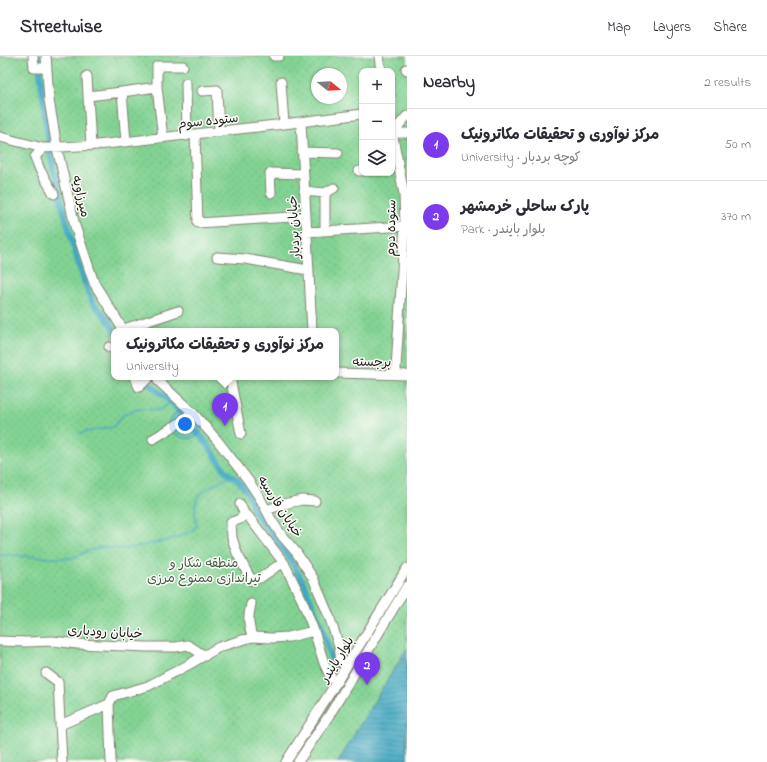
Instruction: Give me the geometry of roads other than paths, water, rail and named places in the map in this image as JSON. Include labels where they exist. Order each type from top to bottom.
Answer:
[{"type":"street","points":[[33,56],[34,68],[43,68]]},
{"type":"street","name":"میرزاویه","points":[[46,56],[43,68],[49,100],[49,148],[94,283],[123,328]]},
{"type":"street","points":[[274,56],[279,56]]},
{"type":"street","points":[[378,56],[380,68]]},
{"type":"street","points":[[163,138],[157,87],[157,66],[183,66]]},
{"type":"street","points":[[86,76],[91,146]]},
{"type":"street","points":[[282,82],[284,124]]},
{"type":"street","points":[[186,84],[198,223],[306,216]]},
{"type":"street","points":[[88,96],[157,87]]},
{"type":"street","points":[[202,91],[218,90],[219,132]]},
{"type":"street","points":[[122,92],[126,142]]},
{"type":"street","name":"ستوده سوم","points":[[0,137],[49,148],[91,146],[359,114]]},
{"type":"street","points":[[395,129],[407,116]]},
{"type":"street","name":"خیابان بردبار","points":[[301,122],[312,328]]},
{"type":"street","points":[[395,132],[407,132]]},
{"type":"street","name":"ستوده دوم","points":[[393,140],[396,171],[404,194],[406,226],[396,374]]},
{"type":"street","points":[[49,148],[35,157],[40,170],[54,194]]},
{"type":"street","points":[[302,152],[338,153]]},
{"type":"street","points":[[271,193],[270,173],[303,174]]},
{"type":"street","points":[[304,191],[325,193],[334,188]]},
{"type":"street","points":[[325,193],[325,231]]},
{"type":"street","points":[[306,232],[406,226]]},
{"type":"street","points":[[217,257],[245,259],[308,270]]},
{"type":"street","points":[[130,328],[178,311]]},
{"type":"street","name":"برجسته","points":[[339,373],[407,374]]},
{"type":"street","points":[[136,380],[140,387],[146,380]]},
{"type":"street","name":"خیابان فارسیه","points":[[161,380],[188,416],[217,440],[248,480],[272,521],[282,536],[296,552],[313,578],[339,646],[341,661],[346,667]]},
{"type":"street","points":[[231,380],[241,434]]},
{"type":"street","points":[[153,439],[188,416]]},
{"type":"street","points":[[266,510],[296,501],[316,501]]},
{"type":"street","points":[[240,504],[245,515],[248,516],[284,563],[302,600],[314,630],[324,663],[329,674],[336,683]]},
{"type":"street","points":[[245,515],[238,520],[231,522],[232,538],[237,553],[251,580],[260,578],[284,563]]},
{"type":"street","name":"بلوار بایندر","points":[[286,762],[407,568]]},
{"type":"street","name":"بلوار بایندر","points":[[298,762],[330,714],[407,586]]},
{"type":"street","points":[[251,604],[248,615],[252,637]]},
{"type":"street","points":[[111,762],[109,704],[113,696],[148,686],[219,648],[252,637],[289,637],[314,630]]},
{"type":"street","name":"خیابان رودباری","points":[[0,641],[53,641],[77,644],[147,646],[188,645],[205,656]]},
{"type":"street","points":[[46,673],[58,682],[62,762]]},
{"type":"street","points":[[60,725],[109,704]]},
{"type":"water","points":[[407,648],[407,762],[338,762],[362,721]]},
{"type":"waterway","points":[[38,56],[50,154],[79,266],[92,302],[106,317],[113,328]]},
{"type":"waterway","points":[[145,380],[171,402],[208,445],[226,472],[239,481],[249,494],[254,511],[289,557],[303,582],[323,630],[334,669]]},
{"type":"waterway","points":[[79,433],[113,427],[123,415],[137,409],[159,410],[171,402]]},
{"type":"waterway","points":[[0,555],[72,558],[102,547],[125,549],[165,541],[180,536],[192,531],[197,525],[195,505],[201,494],[211,486],[232,476]]},
{"type":"place","name":"مرکز نوآوری و تحقیقات مکاترونیک","points":[[225,426]]},
{"type":"place","name":"پارک ساحلی خرمشهر","points":[[367,685]]},
{"type":"park label","name":"منطقه شکار و تیراندازی ممنوع مرزی","points":[[204,570]]}]
